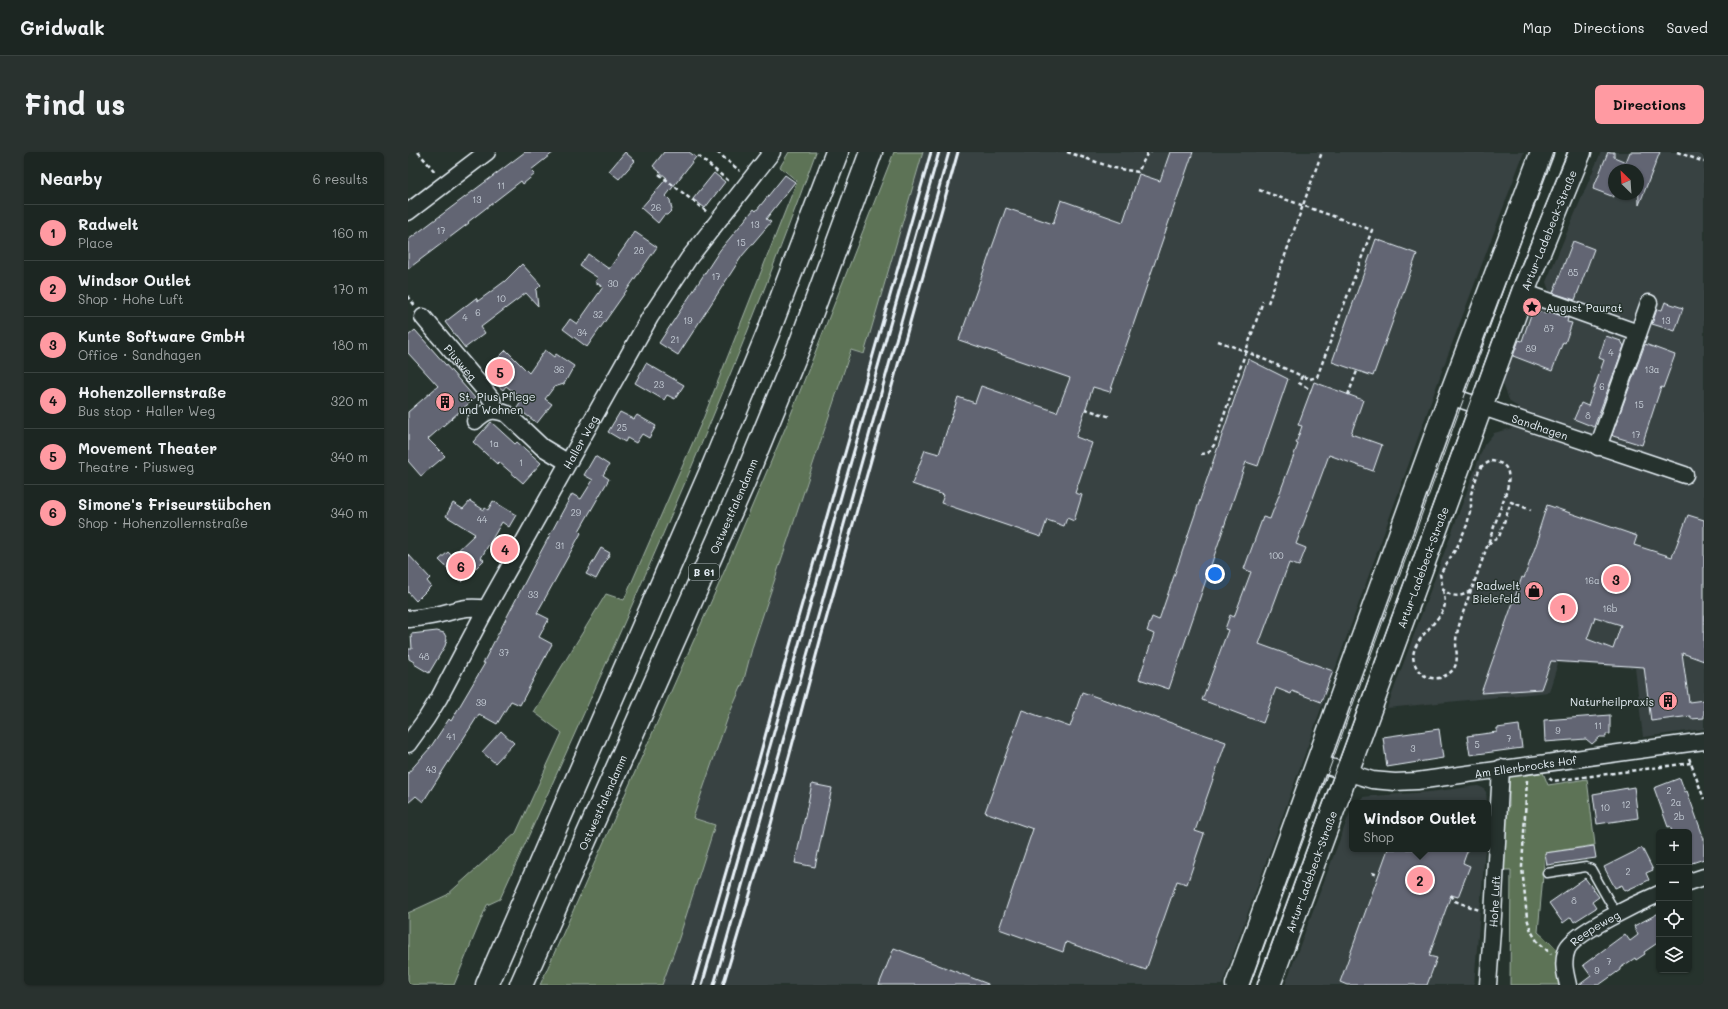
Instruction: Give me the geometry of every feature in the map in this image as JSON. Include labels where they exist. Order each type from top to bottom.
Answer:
[{"type":"main road","points":[[486,985],[714,464],[768,333],[837,152]]},
{"type":"main road","name":"Ostwestfalendamm","points":[[521,985],[743,484],[801,342],[871,152]]},
{"type":"main road","points":[[1237,985],[1450,396],[1542,152]]},
{"type":"main road","name":"Artur-Ladebeck-Straße","points":[[1269,985],[1523,292],[1580,152]]},
{"type":"street","points":[[408,212],[487,152]]},
{"type":"street","name":"Haller Weg","points":[[408,744],[439,698],[486,609],[650,316],[689,258],[772,152]]},
{"type":"street","points":[[1523,292],[1638,333]]},
{"type":"street","points":[[1598,447],[1649,303]]},
{"type":"street","name":"Piusweg","points":[[423,317],[483,388],[492,400],[495,410]]},
{"type":"street","name":"Sandhagen","points":[[1450,396],[1481,408],[1685,475]]},
{"type":"street","points":[[475,421],[482,414],[495,410],[507,414],[542,447],[568,462]]},
{"type":"street","points":[[408,619],[437,615],[459,608],[473,606],[486,609]]},
{"type":"street","name":"Am Ellerbrocks Hof","points":[[1318,763],[1372,780],[1395,782],[1417,781],[1501,768],[1704,741]]},
{"type":"street","name":"Hohe Luft","points":[[1488,985],[1494,908],[1501,768]]},
{"type":"street","points":[[1692,881],[1704,877]]},
{"type":"street","name":"Reepeweg","points":[[1563,965],[1568,948],[1580,936],[1617,914],[1656,895]]},
{"type":"street","points":[[1563,965],[1568,985]]},
{"type":"lane","points":[[1547,873],[1586,867],[1591,869],[1617,914]]},
{"type":"path","points":[[418,152],[446,184]]},
{"type":"path","points":[[717,152],[751,179]]},
{"type":"path","points":[[1067,152],[1114,168],[1138,172],[1147,154],[1151,152]]},
{"type":"path","points":[[1268,303],[1322,152]]},
{"type":"path","points":[[1677,152],[1704,162]]},
{"type":"path","points":[[698,156],[741,192]]},
{"type":"path","points":[[659,174],[718,221]]},
{"type":"path","points":[[1218,341],[1310,379],[1317,377],[1372,230],[1259,190]]},
{"type":"path","points":[[1201,454],[1208,453],[1214,445],[1263,301]]},
{"type":"path","points":[[1348,395],[1357,371]]},
{"type":"path","points":[[1302,376],[1298,383],[1311,390]]},
{"type":"path","points":[[1085,409],[1111,417]]},
{"type":"path","points":[[1491,461],[1503,464],[1509,477],[1507,490],[1472,589],[1457,634],[1456,643],[1458,657],[1456,666],[1444,677],[1434,678],[1426,676],[1418,669],[1414,662],[1413,653],[1415,646],[1443,610],[1445,603],[1440,571],[1457,547],[1464,532],[1470,513],[1470,494],[1476,476],[1482,466],[1491,461]]},
{"type":"path","points":[[1488,544],[1499,537],[1511,502],[1532,510]]},
{"type":"path","points":[[1442,589],[1453,596],[1464,594],[1472,589]]},
{"type":"path","points":[[1684,744],[1704,799]]},
{"type":"path","points":[[1544,763],[1548,777],[1553,781],[1691,763]]},
{"type":"path","points":[[1527,765],[1522,867],[1527,918],[1536,941],[1563,965]]},
{"type":"path","points":[[1372,873],[1378,875]]},
{"type":"path","points":[[1451,895],[1455,901],[1478,910]]},
{"type":"shaded area","points":[[923,152],[1524,152],[1443,368],[1222,985],[662,985],[679,938],[715,825],[693,818],[728,717],[743,683],[753,645],[852,350],[864,354]]},
{"type":"shaded area","points":[[1601,152],[1704,152],[1704,729],[1643,737],[1635,668],[1558,663],[1549,692],[1387,708],[1484,445],[1494,433],[1512,428],[1518,407],[1510,402],[1503,384],[1537,291],[1551,296],[1546,282]]},
{"type":"shaded area","points":[[1478,786],[1483,788],[1486,792],[1487,800],[1360,800],[1363,797],[1429,792]]},
{"type":"shaded area","points":[[1349,815],[1349,852],[1485,852],[1474,985],[1285,985]]},
{"type":"green space","points":[[789,152],[816,152],[744,341],[666,528],[500,899],[487,905],[454,985],[408,985],[408,913],[447,895],[516,833],[562,733],[534,712],[606,594],[624,600],[703,419],[797,181],[780,167]]},
{"type":"green space","points":[[894,152],[923,152],[864,354],[851,350],[753,645],[743,683],[728,717],[693,818],[715,825],[679,938],[662,985],[540,985],[718,586],[787,424]]},
{"type":"green space","points":[[1542,770],[1548,785],[1587,779],[1595,845],[1545,853],[1538,932],[1557,949],[1564,947],[1565,985],[1510,985],[1511,870],[1500,870],[1502,807],[1509,806],[1509,774]]},
{"type":"building","points":[[525,152],[554,152],[531,170],[535,174],[523,184],[521,181],[408,269],[408,240]]},
{"type":"building","points":[[625,152],[635,161],[619,179],[609,171]]},
{"type":"building","points":[[664,152],[689,152],[696,157],[666,196],[670,200],[672,210],[667,215],[664,215],[658,223],[641,208],[667,178],[653,166]]},
{"type":"building","points":[[1170,152],[1193,152],[1110,392],[1093,387],[1076,437],[1092,443],[1075,493],[1082,495],[1074,521],[1067,518],[1064,526],[1047,520],[1041,537],[941,503],[944,495],[912,484],[925,450],[939,454],[958,397],[975,403],[981,386],[1057,412],[1070,378],[959,340],[1006,208],[1053,224],[1061,200],[1123,222],[1139,174],[1160,181]]},
{"type":"building","points":[[1608,152],[1614,152],[1614,157],[1626,162],[1630,152],[1660,152],[1644,192],[1644,164],[1608,164],[1608,195],[1593,189]]},
{"type":"building","points":[[714,173],[725,182],[705,208],[693,199]]},
{"type":"building","points":[[785,175],[795,182],[766,219],[771,222],[742,256],[678,355],[659,343],[720,250],[754,209],[756,211]]},
{"type":"building","points":[[635,232],[657,247],[587,347],[563,329],[570,319],[577,324],[603,287],[595,282],[598,278],[580,266],[588,254],[609,269]]},
{"type":"building","points":[[1376,239],[1417,254],[1373,376],[1332,362]]},
{"type":"building","points":[[1573,241],[1594,249],[1575,300],[1553,293]]},
{"type":"building","points":[[522,264],[541,285],[536,290],[538,306],[526,293],[481,327],[485,333],[465,348],[445,322],[476,298],[478,301],[505,281]]},
{"type":"building","points":[[1665,302],[1683,308],[1675,331],[1652,324],[1657,309],[1662,310]]},
{"type":"building","points":[[1533,309],[1546,314],[1547,311],[1568,318],[1567,322],[1572,323],[1565,343],[1563,342],[1552,371],[1513,356],[1519,340],[1522,341]]},
{"type":"building","name":"St. Pius Pflege und Wohnen","points":[[415,330],[475,398],[428,439],[445,456],[421,476],[408,461],[408,412],[438,386],[408,353],[408,336]]},
{"type":"building","points":[[1606,336],[1621,341],[1624,346],[1594,427],[1574,419],[1581,403],[1588,406],[1604,360],[1599,358]]},
{"type":"building","points":[[1645,344],[1675,355],[1663,388],[1661,387],[1642,445],[1612,435]]},
{"type":"building","points":[[506,350],[529,373],[545,350],[554,357],[556,354],[574,366],[564,384],[554,387],[545,399],[552,404],[537,423],[517,408],[523,399],[506,386],[503,390],[494,383],[485,371]]},
{"type":"building","points":[[1248,359],[1288,379],[1258,466],[1246,462],[1169,689],[1139,679],[1154,634],[1147,631],[1152,617],[1159,620]]},
{"type":"building","points":[[646,363],[684,385],[675,399],[667,395],[664,400],[635,383]]},
{"type":"building","points":[[1314,382],[1363,400],[1351,434],[1382,445],[1373,471],[1329,455],[1296,544],[1306,548],[1299,566],[1289,563],[1259,644],[1333,671],[1321,702],[1292,691],[1291,694],[1276,688],[1263,723],[1202,700],[1228,630],[1225,629],[1230,615],[1234,617],[1251,572],[1244,569],[1263,517],[1270,519],[1298,444],[1296,443],[1302,426],[1298,425]]},
{"type":"building","points":[[620,412],[634,419],[637,415],[656,426],[649,438],[642,434],[636,443],[627,438],[625,442],[608,432]]},
{"type":"building","points":[[491,422],[515,444],[517,442],[541,463],[523,483],[499,462],[497,464],[473,442]]},
{"type":"building","points":[[595,456],[609,465],[603,475],[609,479],[579,531],[581,533],[537,613],[549,619],[539,637],[552,644],[520,705],[511,701],[497,724],[479,714],[423,802],[416,796],[408,803],[408,773],[430,748],[449,719],[451,721],[485,663],[483,663],[572,494],[581,499],[593,480],[584,475]]},
{"type":"building","points":[[470,501],[484,510],[485,508],[488,510],[493,501],[516,515],[509,527],[502,522],[481,558],[484,560],[462,582],[439,560],[448,552],[452,556],[475,534],[446,516],[453,503],[463,509]]},
{"type":"building","points":[[1547,505],[1637,536],[1634,545],[1672,557],[1688,515],[1704,520],[1704,661],[1682,653],[1689,702],[1704,700],[1704,718],[1691,719],[1691,716],[1651,721],[1644,667],[1551,661],[1541,689],[1481,693],[1522,577],[1524,578],[1540,534],[1538,533]],"holes":[[[1595,617],[1621,625],[1613,649],[1587,639]]]},
{"type":"building","points":[[601,548],[610,553],[596,579],[586,574]]},
{"type":"building","points":[[408,554],[430,578],[427,581],[431,586],[416,601],[408,592]]},
{"type":"building","points":[[437,631],[444,633],[447,639],[445,646],[429,673],[414,664],[414,662],[409,659],[408,649],[412,649],[411,634]]},
{"type":"building","points":[[1082,692],[1226,742],[1195,831],[1204,834],[1187,884],[1177,881],[1146,970],[1066,942],[1063,952],[999,929],[1033,829],[985,812],[1022,710],[1070,727]]},
{"type":"building","points":[[1610,715],[1610,734],[1606,734],[1606,737],[1600,737],[1592,744],[1586,739],[1545,742],[1544,720]]},
{"type":"building","points":[[1519,725],[1522,748],[1470,755],[1467,736],[1497,732],[1497,728]]},
{"type":"building","points":[[1439,729],[1443,758],[1387,767],[1383,737]]},
{"type":"building","points":[[501,731],[514,743],[495,763],[482,752]]},
{"type":"building","points":[[1680,778],[1685,792],[1687,791],[1704,839],[1704,859],[1692,863],[1692,829],[1671,829],[1670,826],[1668,827],[1654,788]]},
{"type":"building","points":[[812,784],[832,788],[815,867],[795,863]]},
{"type":"building","points":[[1634,787],[1638,818],[1597,824],[1593,794]]},
{"type":"building","points":[[1594,846],[1596,858],[1547,865],[1545,853]]},
{"type":"building","points":[[1642,848],[1653,870],[1646,873],[1649,880],[1625,891],[1622,885],[1615,888],[1604,867]]},
{"type":"building","points":[[1387,852],[1467,852],[1463,863],[1470,866],[1458,897],[1451,895],[1429,956],[1437,958],[1427,985],[1347,985],[1340,982]]},
{"type":"building","points":[[1585,878],[1599,897],[1592,902],[1596,908],[1574,922],[1571,917],[1563,923],[1549,903]]},
{"type":"building","points":[[1656,915],[1656,944],[1644,952],[1645,954],[1636,960],[1635,958],[1620,968],[1620,970],[1599,985],[1579,985],[1591,976],[1583,965],[1625,934],[1630,941],[1638,935],[1634,926]]},
{"type":"building","points":[[894,948],[988,984],[988,985],[879,985]]},
{"type":"tram line","points":[[1250,985],[1553,152]]},
{"type":"tram line","points":[[1257,985],[1515,279],[1568,152]]},
{"type":"railway","points":[[693,985],[759,759],[931,152]]},
{"type":"railway","points":[[702,985],[939,152]]},
{"type":"railway","points":[[714,985],[949,152]]},
{"type":"railway","points":[[723,985],[771,824],[820,641],[958,152]]},
{"type":"place","name":"August Paurat","points":[[1532,307]]},
{"type":"place","name":"Movement Theater","points":[[500,372]]},
{"type":"place","name":"St. Pius Pflege und Wohnen","points":[[445,402]]},
{"type":"place","name":"Hohenzollernstraße","points":[[505,549]]},
{"type":"place","name":"Simone's Friseurstübchen","points":[[461,566]]},
{"type":"place","name":"Kunte Software GmbH","points":[[1616,579]]},
{"type":"place","name":"Radwelt Bielefeld","points":[[1534,591]]},
{"type":"place","name":"Radwelt","points":[[1563,608]]},
{"type":"place","name":"Naturheilpraxis","points":[[1668,701]]},
{"type":"place","name":"Windsor Outlet","points":[[1420,880]]}]
